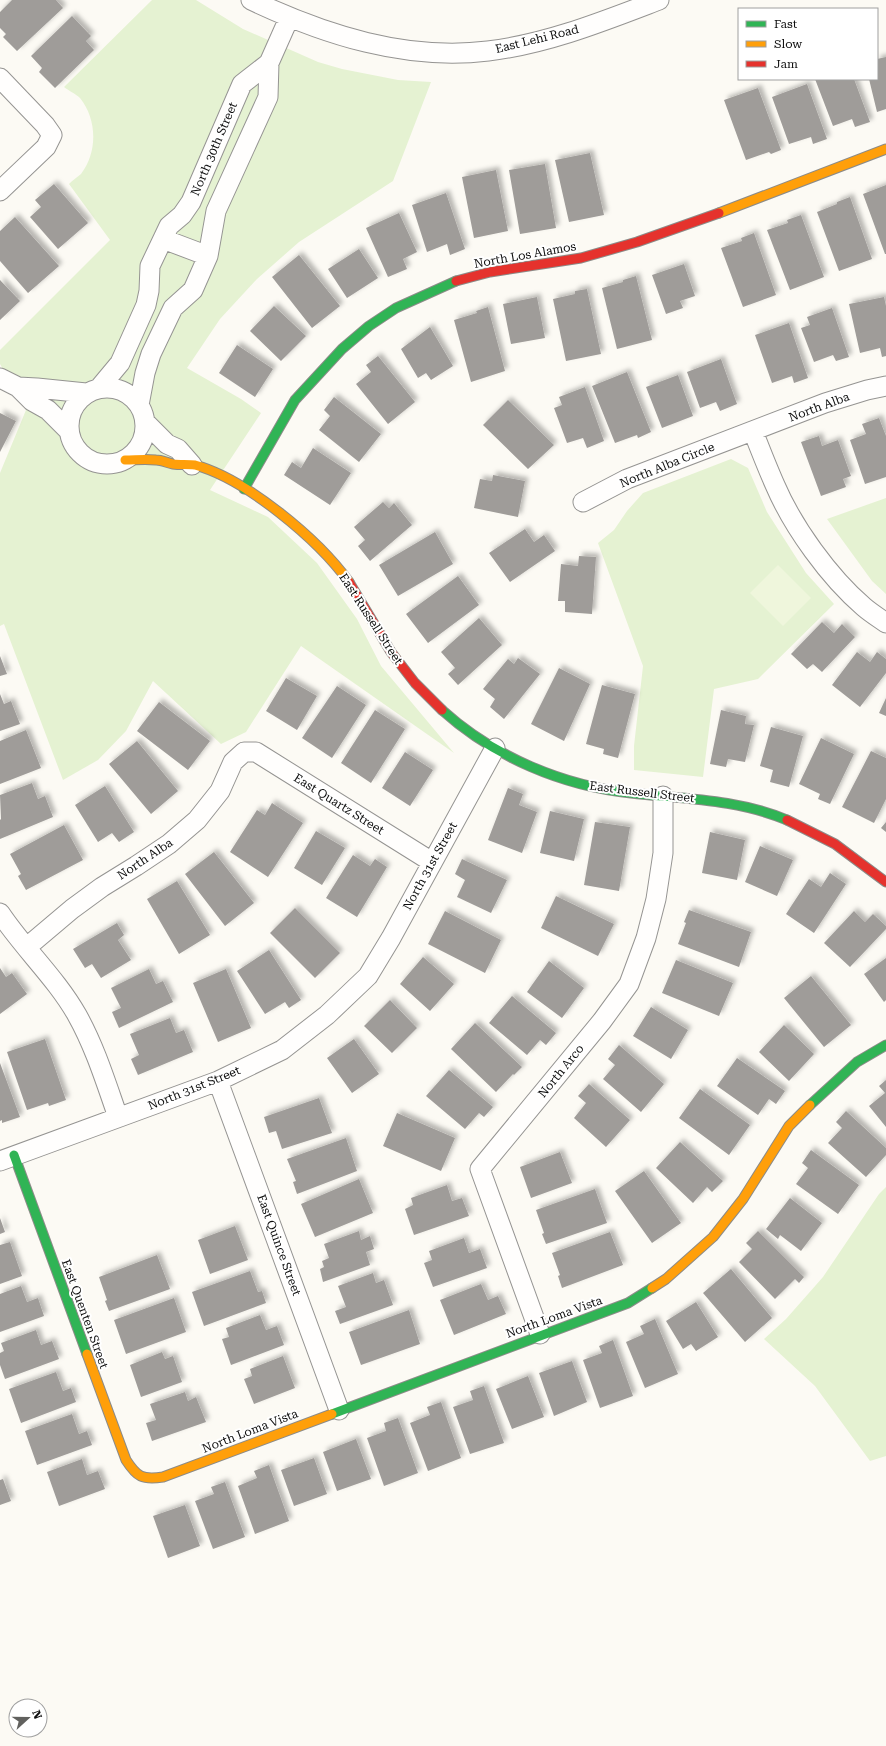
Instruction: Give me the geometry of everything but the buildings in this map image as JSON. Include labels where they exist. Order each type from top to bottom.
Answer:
[{"type":"street","name":"East Lehi Road","points":[[251,0],[289,18],[360,42],[402,50],[440,53],[488,51],[527,44],[572,32],[659,0]]},
{"type":"street","name":"North 30th Street","points":[[142,414],[145,373],[151,354],[173,308],[193,290],[208,256],[216,211],[268,97],[269,63],[289,18]]},
{"type":"street","name":"North 30th Street","points":[[93,390],[120,363],[146,305],[150,291],[150,266],[169,226],[182,215],[191,202],[242,84],[269,63]]},
{"type":"street","points":[[0,78],[46,125],[52,135],[46,147],[0,191]]},
{"type":"street","name":"North Los Alamos","points":[[244,489],[279,426],[295,400],[311,380],[348,344],[396,308],[453,282],[490,272],[581,258],[637,242],[886,150]]},
{"type":"street","points":[[163,239],[208,256]]},
{"type":"street","points":[[0,378],[18,387],[32,401],[48,410],[68,430]]},
{"type":"street","name":"North Alba","points":[[753,431],[825,403],[867,390],[886,386]]},
{"type":"street","points":[[18,387],[93,390],[111,387],[122,390],[132,396],[142,414],[144,433],[141,444],[134,453],[125,460],[113,464],[100,464],[88,460],[79,452],[72,442],[68,430],[72,409],[78,400],[93,390]]},
{"type":"street","name":"East Russell Street","points":[[142,414],[167,444],[178,449],[192,465]]},
{"type":"street","points":[[753,431],[775,486],[793,521],[815,553],[834,577],[864,607],[886,623]]},
{"type":"street","name":"North Alba Circle","points":[[583,502],[628,479],[753,431]]},
{"type":"street","name":"East Russell Street","points":[[125,460],[146,459],[172,464],[192,465],[220,475],[280,512],[307,534],[353,589],[390,651],[411,679],[462,727],[495,748],[528,766],[567,781],[598,788],[663,796],[704,799],[739,805],[774,815],[811,830],[841,847],[886,882]]},
{"type":"street","name":"North 31st Street","points":[[7,1158],[218,1081],[282,1050],[327,1015],[368,976],[495,748]]},
{"type":"street","name":"North Alba","points":[[27,947],[72,909],[102,887],[169,844],[197,820],[220,791],[233,762],[244,752]]},
{"type":"street","name":"East Quartz Street","points":[[244,752],[256,752],[432,862]]},
{"type":"street","name":"North Arco","points":[[540,1334],[480,1169],[602,1021],[629,984],[646,938],[656,899],[663,853],[663,796]]},
{"type":"street","points":[[0,913],[58,986],[77,1016],[95,1054],[118,1118]]},
{"type":"street","name":"North Loma Vista","points":[[140,1478],[150,1479],[163,1476],[540,1334],[628,1303],[666,1279],[713,1237],[743,1199],[789,1126],[822,1093],[857,1062],[886,1045]]},
{"type":"street","name":"East Quince Street","points":[[218,1081],[339,1410]]},
{"type":"street","name":"East Quenten Street","points":[[7,1158],[126,1460],[133,1472],[140,1478]]},
{"type":"green space","points":[[152,0],[196,0],[243,29],[318,62],[342,69],[398,80],[431,82],[393,181],[299,242],[257,279],[220,319],[187,368],[241,399],[261,413],[210,490],[268,517],[317,563],[357,619],[381,666],[454,753],[301,646],[246,732],[221,744],[153,681],[126,731],[98,760],[63,780],[4,624],[0,626],[0,473],[26,410],[0,364],[0,350],[110,240],[69,184],[81,174],[87,165],[93,146],[93,136],[90,116],[86,106],[77,95],[64,87]]},
{"type":"green space","points":[[731,459],[748,468],[767,512],[806,573],[834,604],[758,679],[714,689],[703,777],[634,770],[634,746],[643,666],[598,543],[614,530],[627,511],[643,493]]},
{"type":"green space","points":[[886,498],[886,594],[872,581],[827,519]]},
{"type":"green space","points":[[778,565],[811,598],[783,626],[750,593]]},
{"type":"green space","points":[[886,1187],[886,1456],[870,1461],[815,1386],[764,1339],[786,1319],[823,1277],[879,1194]]},
{"type":"traffic: fast","points":[[244,489],[295,400],[342,349],[369,326],[396,308],[456,281]]},
{"type":"traffic: fast","points":[[442,710],[462,727],[507,755],[555,776],[580,784],[631,793],[730,804],[768,813],[787,820]]},
{"type":"traffic: fast","points":[[810,1105],[857,1062],[886,1045]]},
{"type":"traffic: fast","points":[[14,1155],[87,1354]]},
{"type":"traffic: fast","points":[[332,1414],[628,1303],[652,1288]]},
{"type":"traffic: slow","points":[[719,213],[886,149]]},
{"type":"traffic: slow","points":[[125,460],[158,460],[173,464],[195,465],[215,472],[236,483],[280,513],[300,530],[336,565],[349,582]]},
{"type":"traffic: slow","points":[[652,1288],[666,1279],[713,1237],[743,1199],[789,1126],[810,1105]]},
{"type":"traffic: slow","points":[[87,1354],[126,1460],[137,1474],[145,1477],[163,1477],[332,1414]]},
{"type":"traffic: jam","points":[[456,281],[490,272],[581,258],[637,242],[719,213]]},
{"type":"traffic: jam","points":[[349,582],[391,652],[415,683],[442,710]]},
{"type":"traffic: jam","points":[[787,820],[835,844],[886,882]]}]
